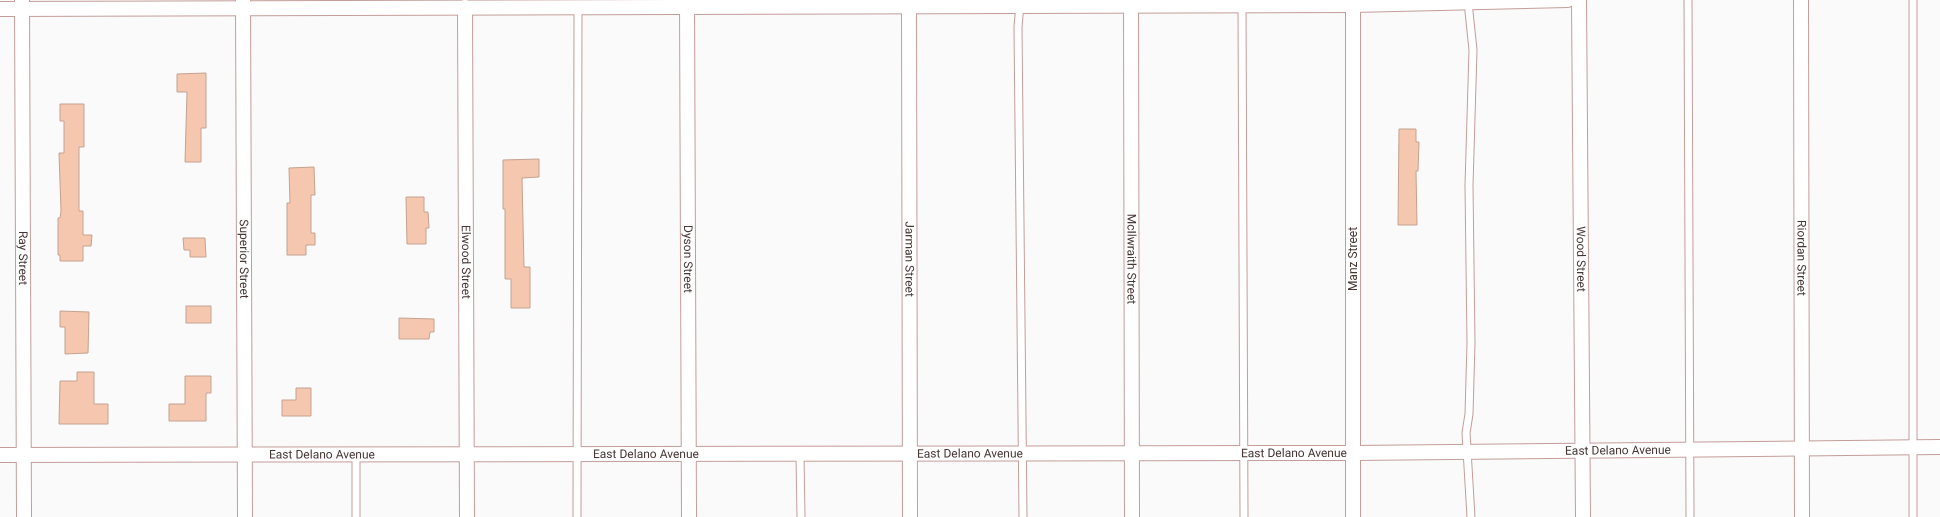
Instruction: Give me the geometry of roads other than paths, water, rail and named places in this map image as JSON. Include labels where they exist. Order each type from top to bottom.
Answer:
[{"type":"street","points":[[0,9],[23,5],[243,4],[578,7],[687,4],[1468,2],[1568,0]]},
{"type":"street","name":"Wood Street","points":[[1579,0],[1583,517]]},
{"type":"street","name":"Riordan Street","points":[[1800,0],[1802,517]]},
{"type":"street","name":"Manz Street","points":[[1353,2],[1353,517]]},
{"type":"street","name":"Jarman Street","points":[[909,3],[910,517]]},
{"type":"street","name":"McIlwraith Street","points":[[1131,3],[1132,517]]},
{"type":"street","name":"Superior Street","points":[[243,4],[245,517]]},
{"type":"street","name":"Dyson Street","points":[[687,4],[689,517]]},
{"type":"street","name":"Ray Street","points":[[23,5],[24,517]]},
{"type":"street","name":"Elwood Street","points":[[465,7],[467,517]]},
{"type":"street","name":"East Delano Avenue","points":[[0,455],[910,455],[1353,453],[1940,447]]},
{"type":"lane","points":[[1688,0],[1690,517]]},
{"type":"lane","points":[[1913,0],[1913,517]]},
{"type":"lane","points":[[1468,2],[1473,50],[1469,185],[1471,343],[1469,414],[1466,433],[1471,517]]},
{"type":"lane","points":[[1020,3],[1018,35],[1023,517]]},
{"type":"lane","points":[[1242,3],[1244,517]]},
{"type":"lane","points":[[577,517],[578,7]]},
{"type":"lane","points":[[356,454],[356,517]]},
{"type":"lane","points":[[800,454],[801,517]]}]
